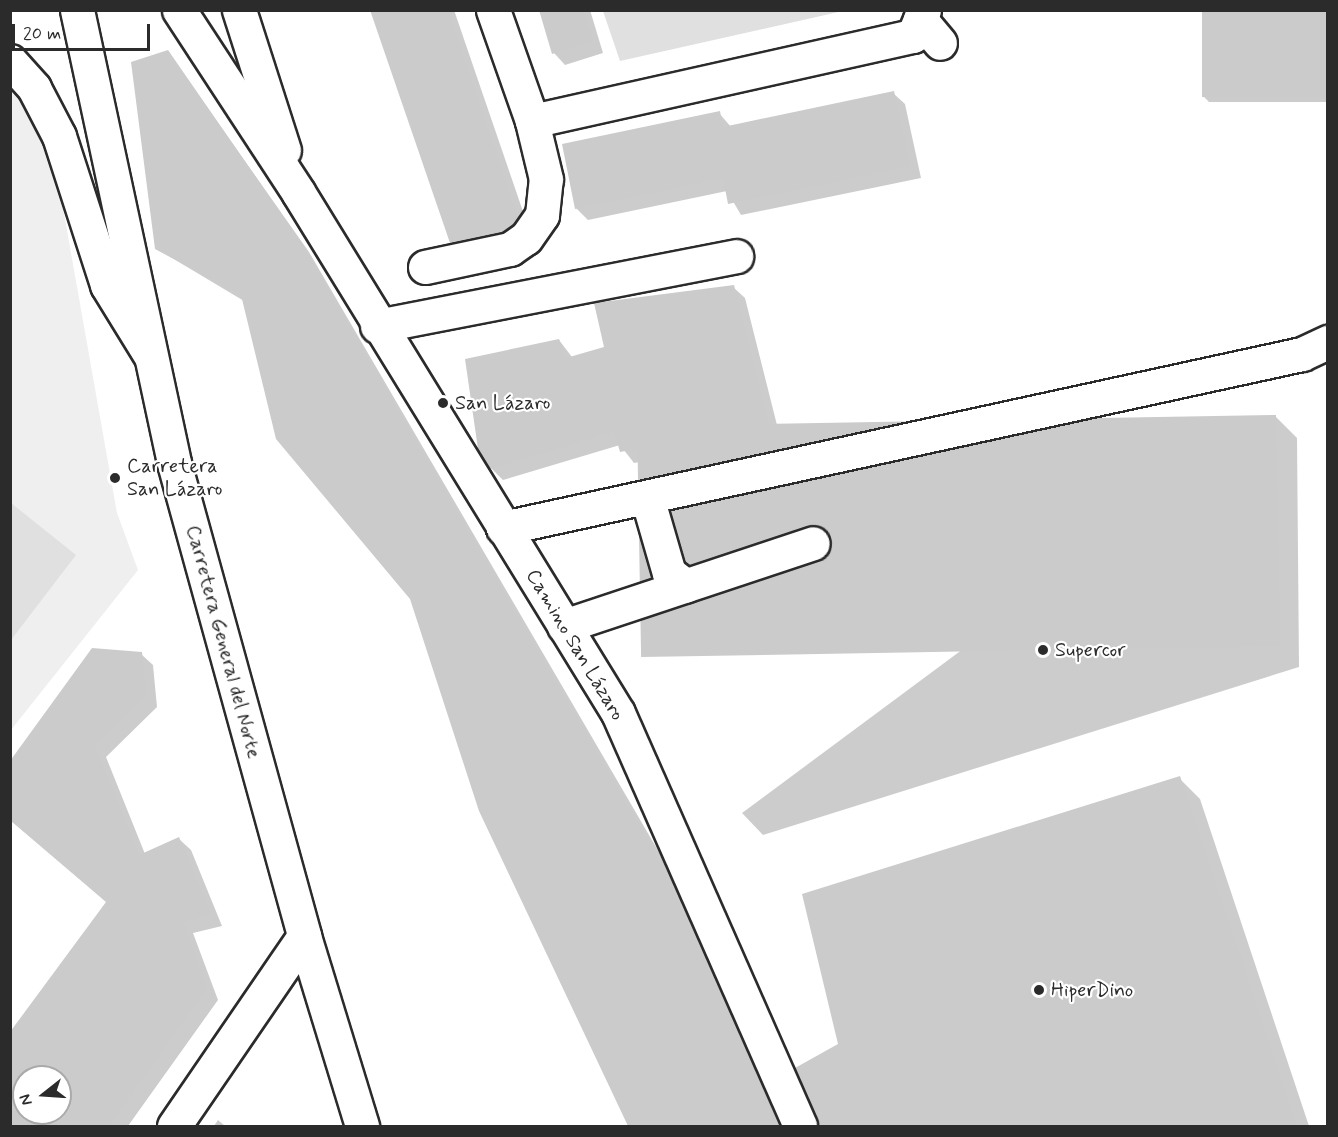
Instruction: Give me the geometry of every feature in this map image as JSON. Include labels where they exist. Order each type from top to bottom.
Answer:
[{"type":"street","name":"Carretera General del Norte","points":[[76,10],[174,463],[304,936],[362,1126]]},
{"type":"street","name":"Camino San Lázaro","points":[[179,10],[298,192],[377,326],[618,713],[800,1126]]},
{"type":"street","name":"Camino San Lázaro","points":[[239,10],[298,192]]},
{"type":"street","points":[[425,267],[510,249],[532,231],[542,215],[546,179],[532,121],[493,10]]},
{"type":"street","points":[[532,121],[913,36],[928,24]]},
{"type":"street","points":[[10,61],[34,88],[59,136],[107,285],[151,358]]},
{"type":"street","points":[[377,326],[736,256]]},
{"type":"street","points":[[503,528],[1302,354],[1328,342]]},
{"type":"street","points":[[647,497],[669,573],[686,586]]},
{"type":"street","points":[[564,626],[813,543]]},
{"type":"street","points":[[174,1126],[304,936]]},
{"type":"shaded area","points":[[603,10],[843,11],[620,61]]},
{"type":"shaded area","points":[[11,78],[32,102],[59,185],[117,513],[138,570],[11,730]]},
{"type":"shaded area","points":[[11,503],[76,555],[11,640]]},
{"type":"building","points":[[370,10],[448,10],[518,217],[513,224],[450,243]]},
{"type":"building","points":[[539,10],[583,10],[593,41],[552,54]]},
{"type":"building","points":[[1202,10],[1328,10],[1328,97],[1202,97]]},
{"type":"building","points":[[168,50],[298,238],[652,846],[780,1126],[628,1126],[479,811],[410,599],[276,439],[241,295],[155,249],[131,62]]},
{"type":"building","points":[[894,91],[910,166],[728,204],[723,178],[575,209],[562,144],[720,111],[723,127]]},
{"type":"building","points":[[734,285],[769,426],[620,452],[614,431],[490,469],[478,449],[465,359],[559,339],[566,358],[604,347],[594,303]]},
{"type":"building","points":[[1276,415],[1280,646],[641,657],[637,426]]},
{"type":"building","points":[[92,648],[142,652],[146,695],[95,745],[139,855],[179,837],[211,914],[183,922],[207,988],[109,1126],[10,1126],[10,1032],[106,902],[10,820],[10,761]]},
{"type":"building","name":"HiperDino","points":[[1180,776],[1297,1126],[818,1126],[795,1068],[838,1044],[802,894]]},
{"type":"place","name":"San Lázaro","points":[[443,403]]},
{"type":"place","name":"Carretera San Lázaro","points":[[115,478]]},
{"type":"place","name":"Supercor","points":[[1043,650]]},
{"type":"place","name":"HiperDino","points":[[1039,990]]}]
